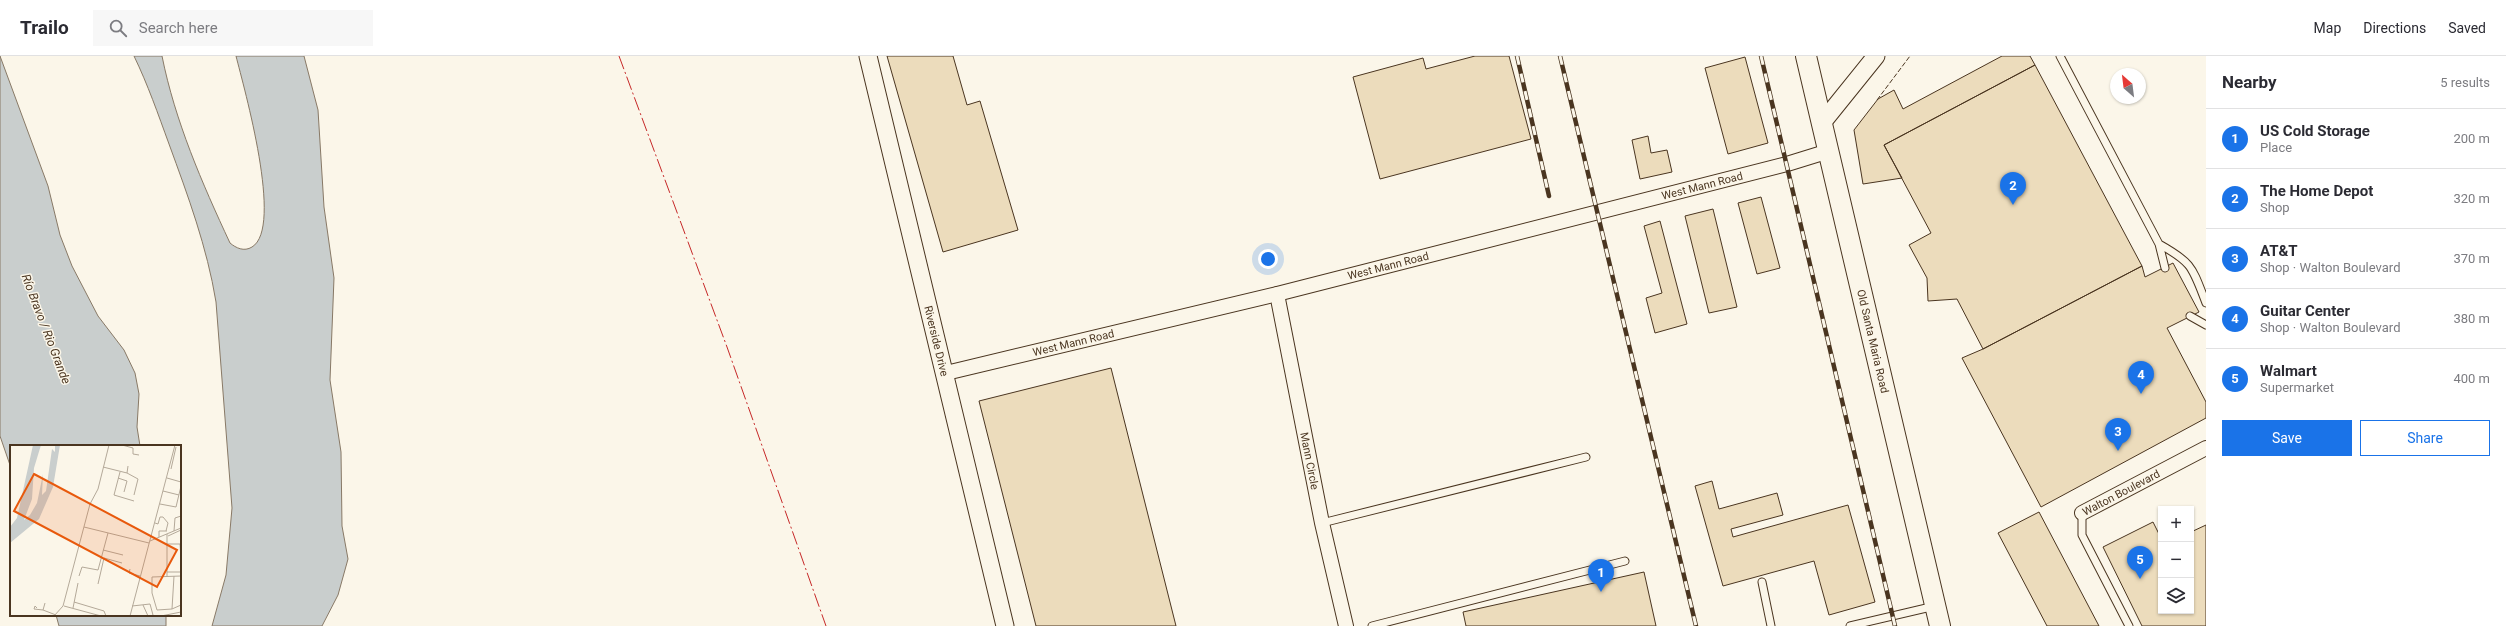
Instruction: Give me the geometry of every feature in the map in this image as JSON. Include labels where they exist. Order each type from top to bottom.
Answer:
[{"type":"main road","name":"Old Santa Maria Road","points":[[1806,56],[1940,626]]},
{"type":"street","name":"Riverside Drive","points":[[868,56],[946,373],[1005,626]]},
{"type":"street","points":[[1822,124],[1876,56]]},
{"type":"street","name":"West Mann Road","points":[[946,373],[1277,294],[1787,164],[1829,151]]},
{"type":"street","name":"Mann Circle","points":[[1277,294],[1322,523],[1346,626]]},
{"type":"street","name":"Walton Boulevard","points":[[2082,513],[2206,448]]},
{"type":"lane","points":[[2060,56],[2159,244],[2165,268]]},
{"type":"lane","points":[[2159,244],[2183,258],[2196,274],[2206,303]]},
{"type":"lane","points":[[2190,316],[2206,325]]},
{"type":"lane","points":[[1322,523],[1586,457]]},
{"type":"lane","name":"Walton Boulevard","points":[[2082,513],[2082,535],[2129,626]]},
{"type":"lane","points":[[1372,626],[1390,623],[1625,561]]},
{"type":"lane","points":[[1762,582],[1771,626]]},
{"type":"lane","points":[[1850,626],[1935,606]]},
{"type":"water","name":"Río Bravo / Rio Grande","points":[[0,56],[48,186],[60,235],[72,266],[98,316],[124,350],[135,373],[139,394],[137,427],[140,445],[10,445],[10,465],[0,436]]},
{"type":"water","points":[[134,56],[162,56],[174,104],[190,151],[209,198],[230,243],[237,248],[246,249],[252,247],[261,235],[264,214],[263,187],[253,125],[236,56],[304,56],[318,110],[324,207],[334,278],[330,380],[341,452],[342,526],[348,559],[338,595],[322,626],[212,626],[226,575],[232,508],[216,302],[208,261],[190,202],[153,100]]},
{"type":"water","points":[[56,616],[166,616],[166,626],[59,626]]},
{"type":"building","points":[[887,56],[953,56],[967,105],[980,101],[1018,230],[943,252]]},
{"type":"building","points":[[1475,56],[1509,56],[1531,139],[1380,179],[1353,77],[1423,58],[1426,69]]},
{"type":"building","points":[[2002,56],[2030,56],[2035,65],[1884,145],[1902,178],[1863,184],[1854,130],[1878,99],[1894,90],[1903,109]]},
{"type":"building","points":[[1745,57],[1768,143],[1728,154],[1705,68]]},
{"type":"building","points":[[2035,65],[2142,266],[1983,349],[1957,299],[1928,301],[1927,278],[1909,245],[1931,233],[1884,145]]},
{"type":"building","points":[[1648,136],[1651,153],[1667,150],[1672,172],[1640,179],[1632,140]]},
{"type":"building","points":[[1761,197],[1780,268],[1757,274],[1738,203]]},
{"type":"building","points":[[1713,209],[1737,307],[1709,313],[1685,216]]},
{"type":"building","points":[[1660,221],[1687,324],[1655,333],[1646,298],[1662,293],[1644,226]]},
{"type":"building","points":[[2173,263],[2199,312],[2167,328],[2206,402],[2206,418],[2041,507],[1962,358],[1983,349],[2142,266],[2145,277]]},
{"type":"building","points":[[1111,368],[1176,626],[1036,626],[979,401]]},
{"type":"building","points":[[1712,481],[1719,509],[1777,493],[1783,515],[1731,529],[1733,537],[1848,505],[1875,602],[1829,615],[1814,561],[1723,586],[1695,486]]},
{"type":"building","points":[[2039,512],[2099,626],[2047,626],[1998,533]]},
{"type":"building","points":[[2153,522],[2158,532],[2158,614],[2194,614],[2194,531],[2206,525],[2206,626],[2142,626],[2103,547]]},
{"type":"building","points":[[1644,572],[1656,626],[1466,626],[1463,612]]},
{"type":"railway","points":[[1517,56],[1549,196]]},
{"type":"railway","points":[[1560,56],[1696,626]]},
{"type":"railway","points":[[1761,56],[1895,626]]},
{"type":"fence","points":[[1877,100],[1910,56]]},
{"type":"power","points":[[619,56],[727,347],[826,626]]},
{"type":"place","name":"The Home Depot","points":[[2013,205]]},
{"type":"place","name":"Guitar Center","points":[[2141,394]]},
{"type":"place","name":"AT&T","points":[[2118,451]]},
{"type":"place","name":"Walmart","points":[[2140,579]]},
{"type":"place","name":"US Cold Storage","points":[[1601,592]]}]
